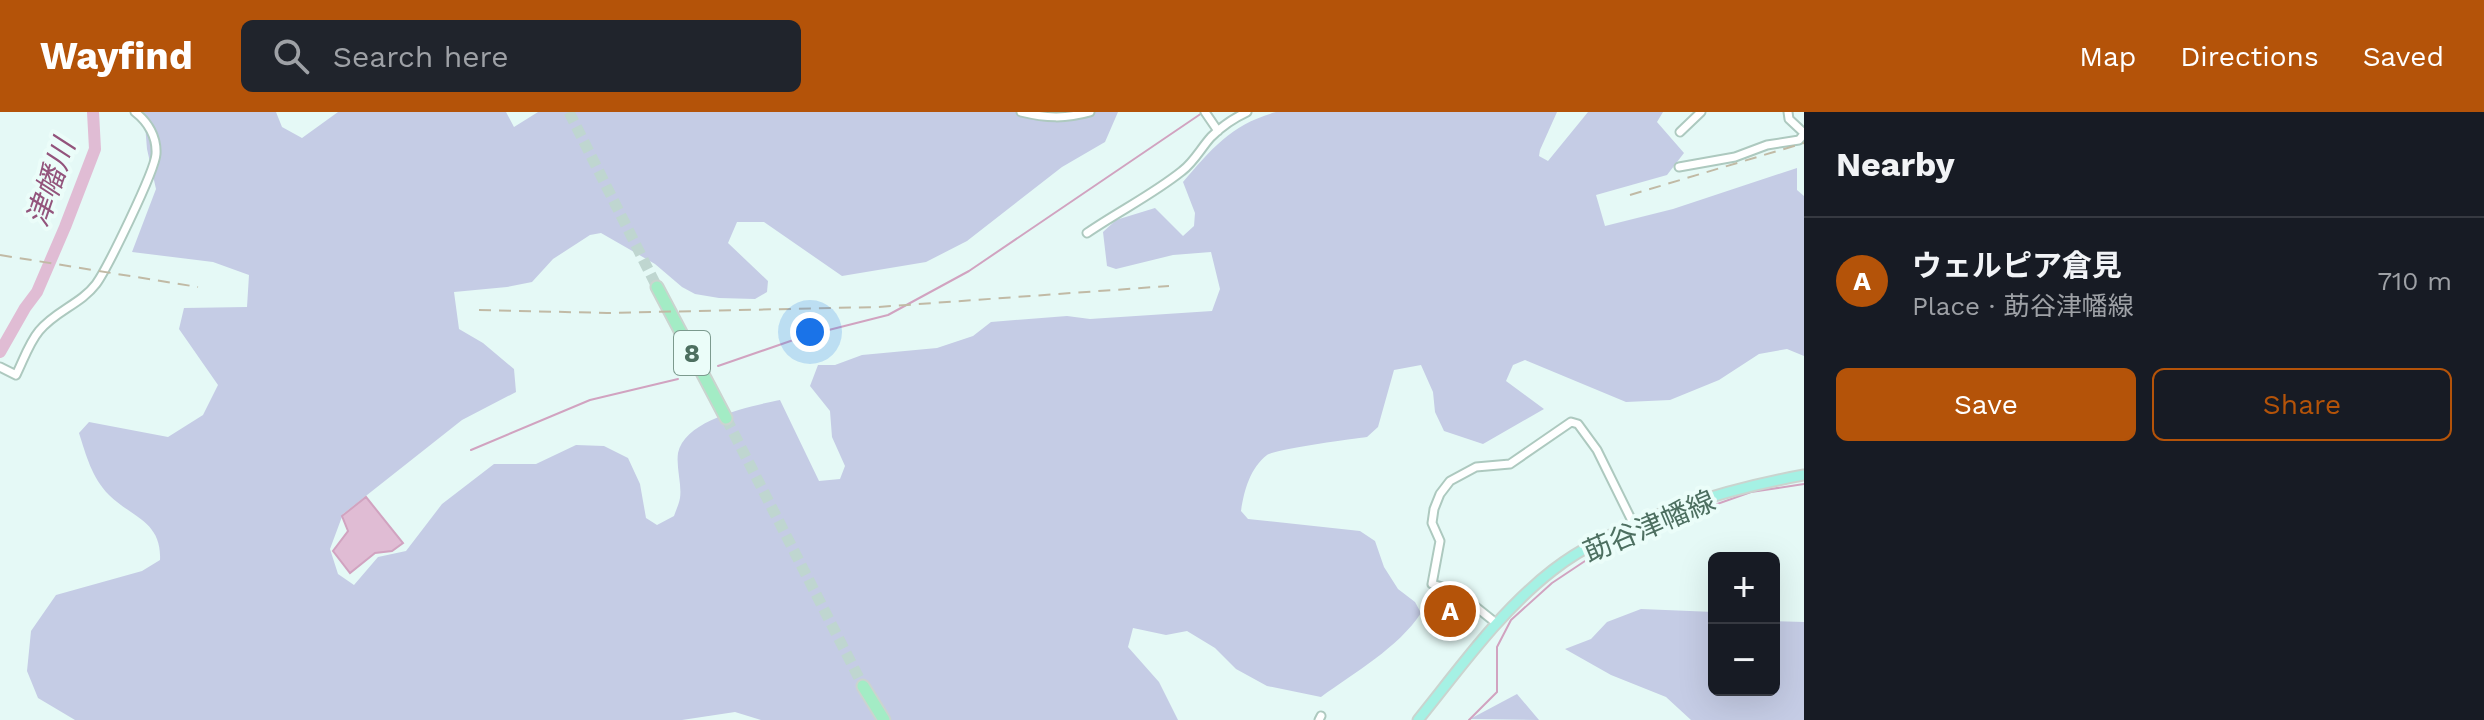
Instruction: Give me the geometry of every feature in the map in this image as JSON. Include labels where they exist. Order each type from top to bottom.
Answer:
[{"type":"highway","name":"8","points":[[657,287],[726,418]]},
{"type":"highway","points":[[863,686],[884,720]]},
{"type":"main road","name":"莇谷津幡線","points":[[1418,720],[1496,623],[1554,569],[1606,538],[1694,502],[1754,484],[1804,475]]},
{"type":"street","points":[[0,367],[16,375],[38,331],[83,298],[98,282],[156,155],[150,126],[135,112]]},
{"type":"street","points":[[1021,112],[1067,118],[1090,112]]},
{"type":"street","points":[[1087,233],[1135,205],[1186,168],[1218,131],[1247,112]]},
{"type":"street","points":[[1680,132],[1701,112]]},
{"type":"street","points":[[1679,167],[1735,157],[1767,145],[1799,140],[1804,134],[1789,119],[1788,112]]},
{"type":"street","points":[[1206,113],[1218,131]]},
{"type":"street","points":[[1496,623],[1456,591],[1432,584],[1440,541],[1432,523],[1434,509],[1450,481],[1476,467],[1510,464],[1571,422],[1578,424],[1597,450],[1634,525]]},
{"type":"shaded area","points":[[144,112],[276,112],[282,127],[302,138],[338,112],[506,112],[514,127],[538,112],[1118,112],[1105,142],[1062,167],[967,241],[926,262],[842,276],[764,222],[737,222],[728,243],[768,281],[767,292],[755,299],[695,294],[655,264],[601,233],[590,235],[553,259],[532,282],[454,292],[459,329],[483,343],[514,369],[516,392],[462,420],[343,514],[330,549],[338,574],[354,585],[378,557],[406,551],[442,504],[494,464],[536,464],[576,445],[604,446],[628,458],[640,484],[646,518],[657,525],[674,516],[679,502],[678,453],[683,441],[706,423],[753,406],[780,400],[819,481],[840,479],[845,466],[832,437],[830,411],[810,386],[818,365],[835,365],[862,355],[937,348],[973,336],[991,322],[1212,311],[1220,289],[1211,252],[1173,255],[1116,269],[1107,266],[1103,232],[1116,220],[1155,208],[1183,236],[1194,226],[1195,213],[1183,182],[1235,130],[1276,112],[1557,112],[1540,150],[1539,156],[1548,161],[1588,112],[1663,112],[1657,122],[1684,153],[1667,175],[1596,195],[1605,226],[1673,209],[1797,168],[1797,190],[1804,196],[1804,356],[1787,349],[1759,354],[1719,380],[1670,400],[1626,402],[1525,360],[1513,365],[1506,381],[1544,409],[1483,444],[1444,431],[1435,412],[1433,392],[1421,365],[1394,370],[1378,427],[1367,437],[1267,455],[1256,466],[1246,488],[1241,511],[1248,519],[1360,531],[1375,541],[1384,567],[1398,589],[1415,602],[1421,613],[1388,648],[1321,697],[1267,686],[1236,669],[1215,648],[1187,631],[1166,635],[1133,628],[1128,647],[1159,682],[1178,720],[761,720],[735,712],[682,720],[75,720],[38,698],[27,671],[31,631],[56,595],[142,571],[160,560],[156,536],[151,528],[118,503],[98,481],[79,433],[89,422],[168,437],[203,415],[218,385],[179,329],[184,308],[247,307],[249,275],[213,262],[132,252],[156,189],[147,149]]},
{"type":"shaded area","points":[[366,497],[403,543],[392,551],[375,553],[350,573],[333,551],[348,531],[342,516]]},
{"type":"shaded area","points":[[1641,609],[1708,612],[1708,696],[1780,696],[1780,621],[1804,622],[1804,720],[1691,720],[1666,697],[1611,675],[1565,649],[1591,639],[1607,622]]},
{"type":"shaded area","points":[[1517,694],[1539,720],[1470,719]]},
{"type":"waterway","name":"津幡川","points":[[0,352],[37,292],[65,227],[95,149],[93,112]]},
{"type":"waterway","points":[[718,366],[805,336],[888,315],[969,271],[1202,113]]},
{"type":"waterway","points":[[471,450],[590,400],[678,379]]},
{"type":"waterway","points":[[1469,720],[1497,692],[1497,647],[1511,620],[1552,583],[1594,555],[1641,531],[1751,492],[1804,484]]},
{"type":"tunnel","points":[[569,112],[657,287]]},
{"type":"tunnel","points":[[726,418],[863,686]]},
{"type":"railway","points":[[1630,195],[1804,143]]},
{"type":"railway","points":[[0,255],[198,287]]},
{"type":"railway","points":[[479,310],[607,313],[878,307],[1169,286]]},
{"type":"place","name":"ウェルピア倉見","points":[[1450,611]]}]
